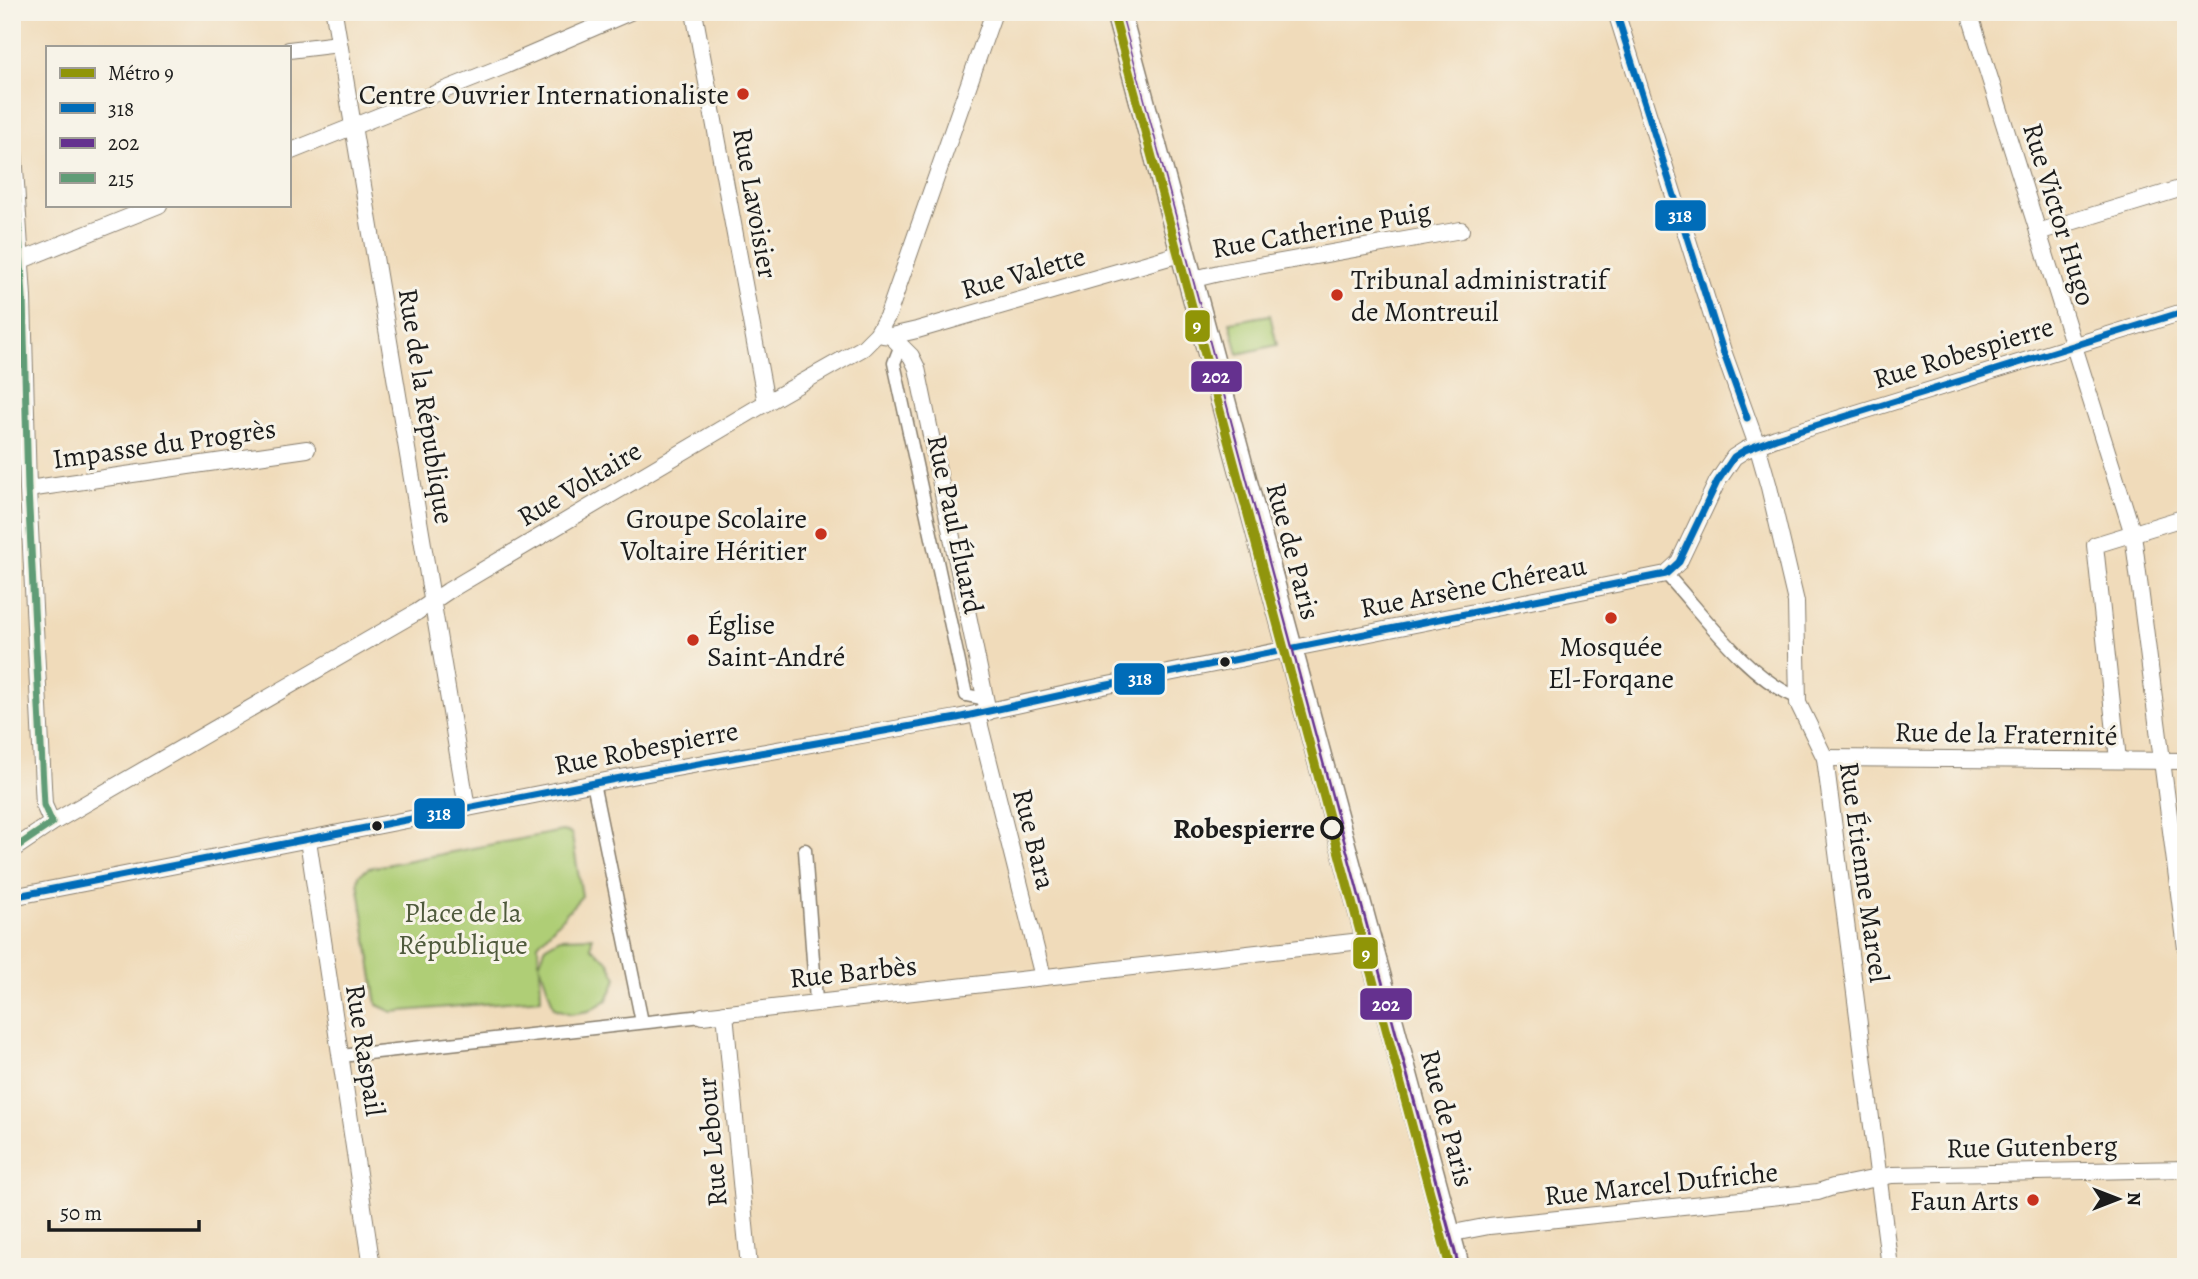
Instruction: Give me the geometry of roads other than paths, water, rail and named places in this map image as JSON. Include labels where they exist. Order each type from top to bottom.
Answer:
[{"type":"main road","name":"Rue de Paris","points":[[1118,12],[1457,1267]]},
{"type":"street","name":"Rue de la République","points":[[334,12],[467,808]]},
{"type":"street","points":[[290,152],[507,65],[630,12]]},
{"type":"street","name":"Rue Lavoisier","points":[[694,12],[766,403]]},
{"type":"street","name":"Rue Voltaire","points":[[12,850],[52,823],[766,403],[863,348],[890,339],[888,315],[994,12]]},
{"type":"street","name":"Rue Étienne Marcel","points":[[1616,12],[1723,351],[1757,445],[1796,602],[1796,696],[1825,758],[1890,1267]]},
{"type":"street","name":"Rue Victor Hugo","points":[[1969,12],[2133,534],[2186,948]]},
{"type":"street","points":[[290,50],[339,44]]},
{"type":"street","points":[[12,119],[16,263],[44,805],[52,823]]},
{"type":"street","points":[[2039,232],[2186,187]]},
{"type":"street","points":[[16,263],[157,206]]},
{"type":"street","name":"Rue Catherine Puig","points":[[1190,280],[1461,230]]},
{"type":"street","name":"Rue Valette","points":[[890,339],[1183,253]]},
{"type":"street","name":"Rue Robespierre","points":[[1667,574],[1679,562],[1717,482],[1734,457],[1757,445],[2186,311]]},
{"type":"street","name":"Rue Paul Éluard","points":[[890,339],[911,356],[917,368],[983,708]]},
{"type":"street","name":"Impasse du Progrès","points":[[28,489],[307,449]]},
{"type":"street","points":[[2118,760],[2095,545],[2186,517]]},
{"type":"street","points":[[1667,574],[1744,660],[1782,691],[1796,696]]},
{"type":"street","name":"Rue Arsène Chéreau","points":[[1290,649],[1667,574]]},
{"type":"street","name":"Rue Robespierre","points":[[12,897],[1290,649]]},
{"type":"street","name":"Rue Bara","points":[[983,708],[1043,977]]},
{"type":"street","name":"Rue de la Fraternité","points":[[1825,758],[2186,761]]},
{"type":"street","points":[[593,783],[642,1022]]},
{"type":"street","name":"Rue Raspail","points":[[307,841],[372,1267]]},
{"type":"street","points":[[805,850],[816,1001]]},
{"type":"street","name":"Rue Barbès","points":[[341,1056],[1370,940]]},
{"type":"street","name":"Rue Lebour","points":[[725,1013],[748,1267]]},
{"type":"street","name":"Rue Gutenberg","points":[[1879,1178],[1892,1175],[2186,1169]]},
{"type":"street","name":"Rue Marcel Dufriche","points":[[1448,1234],[1489,1226],[1818,1192],[1879,1178]]},
{"type":"metro line","name":"9","points":[[1113,12],[1450,1267]]},
{"type":"place","name":"Centre Ouvrier Internationaliste","points":[[743,94]]},
{"type":"place","name":"Tribunal administratif de Montreuil","points":[[1337,295]]},
{"type":"place","name":"Groupe Scolaire Voltaire Héritier","points":[[821,534]]},
{"type":"place","name":"Mosquée El-Forqane","points":[[1611,618]]},
{"type":"place","name":"Église Saint-André","points":[[693,640]]},
{"type":"place","name":"Robespierre","points":[[1332,828]]},
{"type":"place","name":"Faun Arts","points":[[2033,1200]]},
{"type":"park label","name":"Place de la République","points":[[463,928]]}]
